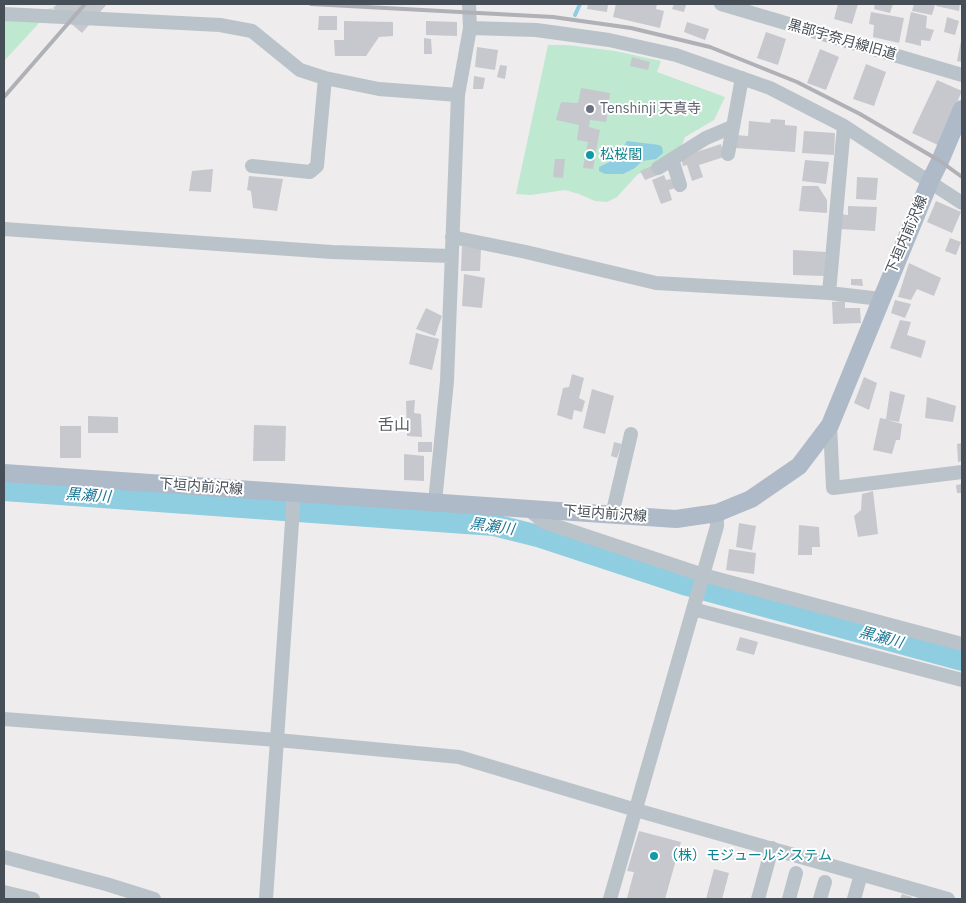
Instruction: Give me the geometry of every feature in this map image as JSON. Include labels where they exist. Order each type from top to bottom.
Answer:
[{"type":"main road","name":"下垣内前沢線","points":[[4,473],[293,497],[435,502],[676,519],[717,513],[751,500],[799,466],[830,425],[930,181],[962,109]]},
{"type":"street","points":[[435,502],[447,381],[458,95],[470,28],[468,4]]},
{"type":"street","name":"黒部宇奈月線旧道","points":[[721,4],[962,75]]},
{"type":"street","points":[[4,14],[228,27],[252,31],[300,70],[325,78],[379,89],[458,95]]},
{"type":"street","points":[[470,28],[536,30],[609,40],[676,55],[742,78],[770,88],[844,126],[962,203]]},
{"type":"street","points":[[252,166],[310,172],[317,166],[325,78]]},
{"type":"street","points":[[728,154],[742,78]]},
{"type":"street","points":[[829,293],[844,126]]},
{"type":"street","points":[[658,168],[706,138],[732,127]]},
{"type":"street","points":[[672,159],[680,186]]},
{"type":"street","points":[[4,229],[332,252],[451,256]]},
{"type":"street","points":[[452,238],[526,252],[656,283],[829,293],[881,299]]},
{"type":"street","points":[[830,425],[833,488],[962,472]]},
{"type":"street","points":[[612,515],[631,434]]},
{"type":"street","points":[[266,899],[293,497]]},
{"type":"street","points":[[528,509],[544,522],[703,575],[962,644]]},
{"type":"street","points":[[610,899],[717,526],[717,513]]},
{"type":"street","points":[[694,605],[962,680]]},
{"type":"street","points":[[4,719],[459,756],[636,810],[948,899]]},
{"type":"street","points":[[758,899],[772,848]]},
{"type":"street","points":[[4,856],[154,899]]},
{"type":"street","points":[[789,899],[796,873]]},
{"type":"street","points":[[854,899],[861,874]]},
{"type":"street","points":[[820,899],[825,882]]},
{"type":"street","points":[[4,892],[32,899]]},
{"type":"green space","points":[[53,8],[4,61],[4,17]]},
{"type":"green space","points":[[548,45],[568,45],[615,51],[661,61],[657,72],[725,97],[714,120],[685,137],[681,147],[665,159],[637,175],[617,197],[607,202],[595,201],[565,190],[531,195],[516,194]]},
{"type":"water","points":[[627,141],[659,145],[662,147],[663,153],[656,159],[642,161],[635,168],[623,174],[605,174],[599,171],[599,167],[616,159]]},
{"type":"building","points":[[57,4],[107,4],[82,33],[53,8]]},
{"type":"building","points":[[588,4],[608,4],[607,12],[587,9]]},
{"type":"building","points":[[616,4],[657,4],[656,9],[664,11],[660,28],[613,17]]},
{"type":"building","points":[[674,4],[686,5],[684,12],[672,9]]},
{"type":"building","points":[[838,4],[858,4],[852,24],[834,19]]},
{"type":"building","points":[[875,4],[893,4],[890,13],[874,9]]},
{"type":"building","points":[[914,4],[935,5],[932,15],[912,11]]},
{"type":"building","points":[[937,4],[960,4],[959,11],[936,6]]},
{"type":"building","points":[[871,12],[904,18],[899,43],[873,37],[874,25],[869,24]]},
{"type":"building","points":[[911,12],[927,16],[926,28],[934,30],[930,41],[921,40],[921,46],[905,42]]},
{"type":"building","points":[[319,16],[337,16],[337,30],[318,30]]},
{"type":"building","points":[[947,17],[959,21],[955,35],[944,32]]},
{"type":"building","points":[[344,21],[393,22],[393,36],[379,37],[366,56],[335,56],[334,40],[344,40]]},
{"type":"building","points":[[426,21],[457,22],[457,36],[426,35]]},
{"type":"building","points":[[687,22],[709,29],[705,40],[684,32]]},
{"type":"building","points":[[766,32],[786,39],[778,65],[757,58]]},
{"type":"building","points":[[424,38],[431,39],[432,54],[424,54]]},
{"type":"building","points":[[961,41],[962,62],[957,61]]},
{"type":"building","points":[[477,47],[498,50],[495,70],[475,67]]},
{"type":"building","points":[[820,49],[839,57],[826,90],[807,83]]},
{"type":"building","points":[[632,57],[650,62],[648,70],[630,66]]},
{"type":"building","points":[[866,64],[886,72],[874,106],[853,99]]},
{"type":"building","points":[[500,65],[507,66],[505,79],[497,77]]},
{"type":"building","points":[[474,76],[485,78],[483,89],[473,89]]},
{"type":"building","points":[[937,80],[962,91],[938,145],[912,133]]},
{"type":"building","points":[[581,88],[610,93],[606,122],[590,120],[589,127],[600,130],[593,169],[583,168],[588,142],[577,140],[579,125],[556,120],[561,102],[578,103]]},
{"type":"building","points":[[771,119],[785,120],[785,125],[797,126],[795,152],[735,148],[736,135],[748,136],[749,121],[770,123]]},
{"type":"building","points":[[804,131],[835,133],[834,155],[802,153]]},
{"type":"building","points":[[721,144],[724,157],[699,165],[703,177],[692,181],[687,165],[683,166],[681,157]]},
{"type":"building","points":[[555,159],[565,159],[563,178],[553,177]]},
{"type":"building","points":[[805,160],[829,162],[826,184],[802,181]]},
{"type":"building","points":[[654,165],[658,175],[645,180],[640,171]]},
{"type":"building","points":[[213,169],[211,192],[189,191],[192,171]]},
{"type":"building","points":[[664,175],[666,180],[671,179],[675,188],[669,190],[672,200],[661,204],[652,180]]},
{"type":"building","points":[[249,176],[283,179],[277,211],[253,208],[251,191],[247,190]]},
{"type":"building","points":[[857,177],[878,178],[876,200],[856,199]]},
{"type":"building","points":[[802,186],[818,186],[827,200],[827,213],[799,211]]},
{"type":"building","points":[[936,201],[961,212],[952,233],[927,222]]},
{"type":"building","points":[[848,206],[877,207],[875,231],[840,229],[841,214],[848,215]]},
{"type":"building","points":[[950,238],[961,242],[956,255],[945,251]]},
{"type":"building","points":[[462,246],[481,249],[480,271],[461,271]]},
{"type":"building","points":[[793,250],[826,252],[824,276],[793,275]]},
{"type":"building","points":[[909,263],[941,278],[934,296],[917,289],[911,300],[898,297]]},
{"type":"building","points":[[464,274],[485,278],[482,308],[462,306]]},
{"type":"building","points":[[851,279],[862,279],[863,286],[851,285]]},
{"type":"building","points":[[895,300],[911,304],[905,318],[891,313]]},
{"type":"building","points":[[845,301],[845,308],[860,308],[861,323],[833,324],[832,302]]},
{"type":"building","points":[[426,308],[442,316],[435,336],[416,329]]},
{"type":"building","points":[[900,320],[911,322],[907,335],[926,341],[921,358],[890,348]]},
{"type":"building","points":[[416,333],[439,339],[432,370],[409,364]]},
{"type":"building","points":[[572,374],[584,378],[579,398],[585,401],[582,412],[574,410],[572,420],[557,415],[563,388],[569,387]]},
{"type":"building","points":[[864,377],[877,383],[869,410],[854,403]]},
{"type":"building","points":[[592,389],[614,396],[605,434],[583,428]]},
{"type":"building","points":[[890,391],[905,395],[899,422],[888,420],[902,424],[900,440],[896,440],[892,454],[873,450],[880,418],[886,419]]},
{"type":"building","points":[[927,397],[956,406],[953,422],[925,418]]},
{"type":"building","points":[[415,400],[414,413],[421,414],[422,437],[407,436],[406,401]]},
{"type":"building","points":[[88,416],[118,417],[118,433],[88,433]]},
{"type":"building","points":[[254,425],[286,426],[285,461],[253,461]]},
{"type":"building","points":[[60,426],[81,426],[81,458],[60,458]]},
{"type":"building","points":[[418,442],[432,442],[432,452],[418,452]]},
{"type":"building","points":[[614,442],[622,444],[617,458],[611,456]]},
{"type":"building","points":[[962,443],[962,461],[958,462],[957,444]]},
{"type":"building","points":[[404,454],[424,456],[424,481],[404,480]]},
{"type":"building","points":[[962,484],[962,493],[957,493],[956,485]]},
{"type":"building","points":[[873,491],[878,534],[858,537],[854,516],[861,510],[862,494]]},
{"type":"building","points":[[739,523],[756,526],[752,550],[736,547]]},
{"type":"building","points":[[799,525],[819,527],[820,547],[812,547],[812,555],[798,555]]},
{"type":"building","points":[[729,549],[756,553],[754,574],[726,570]]},
{"type":"building","points":[[740,637],[758,642],[754,655],[736,650]]},
{"type":"building","name":"（株）モジュールシステム","points":[[639,831],[681,842],[665,899],[627,898],[634,872],[627,871]]},
{"type":"building","points":[[714,869],[729,873],[722,899],[706,899]]},
{"type":"building","points":[[902,894],[912,897],[911,899],[900,899]]},
{"type":"waterway","points":[[575,15],[580,4]]},
{"type":"waterway","name":"黒瀬川","points":[[4,490],[494,525],[538,536],[687,585],[962,660]]},
{"type":"railway","points":[[4,97],[85,4]]},
{"type":"railway","points":[[311,4],[553,17],[631,28],[710,47],[797,82],[860,114],[940,161],[962,177]]},
{"type":"place","name":"Tenshinji 天真寺","points":[[590,109]]},
{"type":"place","name":"松桜閣","points":[[590,155]]},
{"type":"place","name":"（株）モジュールシステム","points":[[654,856]]},
{"type":"district","name":"舌山","points":[[394,425]]}]
